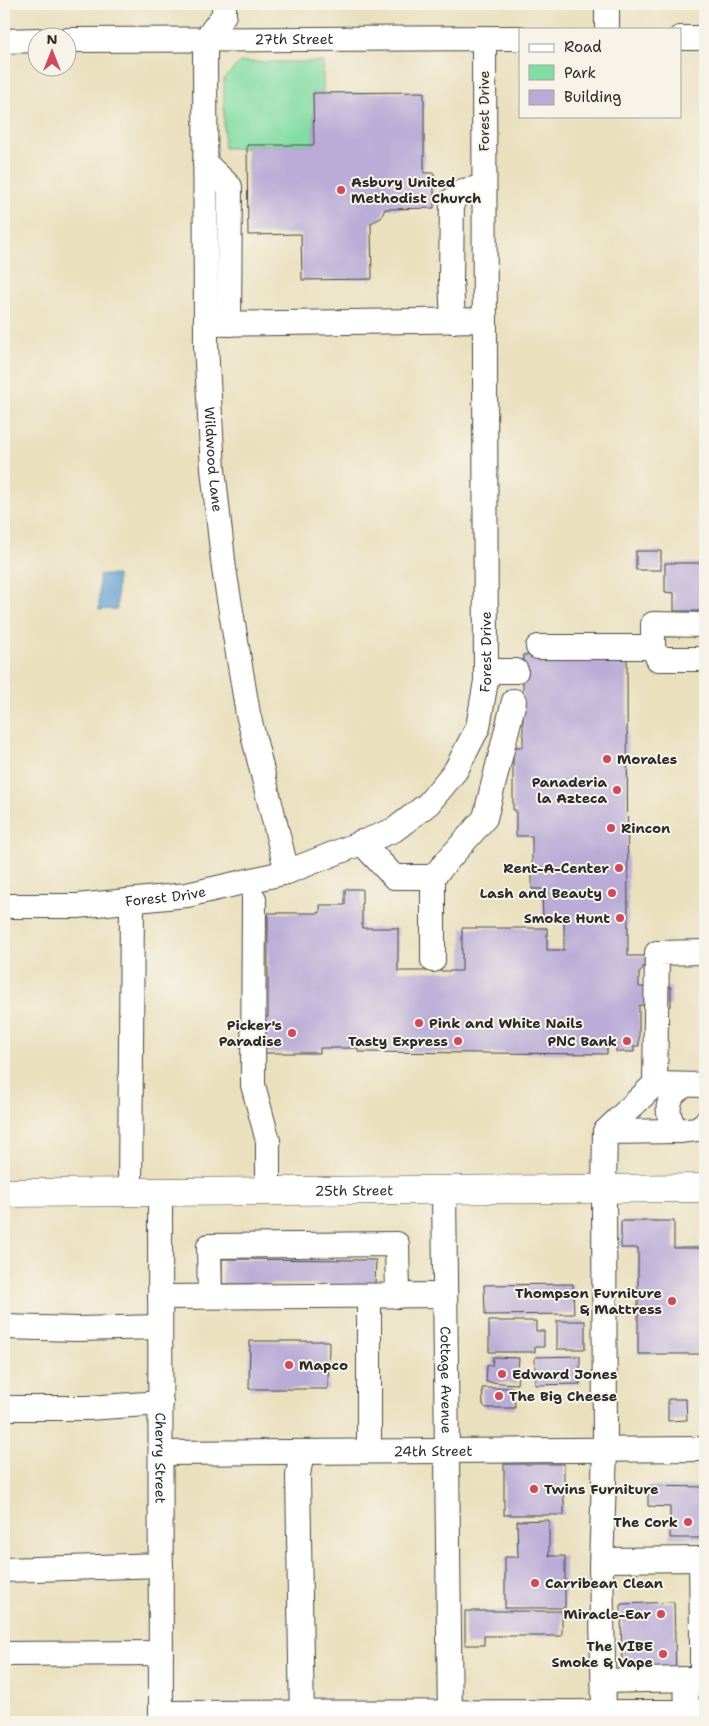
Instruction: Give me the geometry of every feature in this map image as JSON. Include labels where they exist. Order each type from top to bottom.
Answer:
[{"type":"main road","name":"25th Street","points":[[4,1194],[444,1188],[705,1188]]},
{"type":"street","points":[[205,40],[224,15],[224,4]]},
{"type":"street","points":[[607,4],[607,28]]},
{"type":"street","name":"Forest Drive","points":[[4,906],[77,906],[187,895],[287,872],[394,830],[428,804],[456,770],[478,727],[486,681],[484,38]]},
{"type":"street","name":"27th Street","points":[[78,40],[519,38]]},
{"type":"street","points":[[682,38],[705,38]]},
{"type":"street","points":[[4,41],[28,40]]},
{"type":"street","name":"Wildwood Lane","points":[[205,40],[206,324],[213,469],[224,569],[248,714],[287,872]]},
{"type":"street","points":[[206,164],[230,187],[229,324]]},
{"type":"street","points":[[453,321],[451,280],[452,200],[463,191],[484,187]]},
{"type":"street","points":[[206,324],[485,320]]},
{"type":"street","points":[[705,625],[653,624],[652,647],[658,659],[705,659]]},
{"type":"street","points":[[538,647],[652,647]]},
{"type":"street","points":[[486,671],[516,671]]},
{"type":"street","points":[[433,960],[433,877],[485,818],[514,701]]},
{"type":"street","points":[[361,842],[394,877],[433,877]]},
{"type":"street","points":[[254,899],[252,1085],[268,1141],[268,1191]]},
{"type":"street","points":[[130,1193],[132,901]]},
{"type":"street","points":[[655,1084],[657,953],[705,952]]},
{"type":"street","points":[[604,1712],[602,1560],[605,1450],[605,1132],[655,1084],[695,1085]]},
{"type":"street","points":[[679,1131],[672,1126],[668,1112],[675,1092],[695,1085]]},
{"type":"street","points":[[605,1132],[679,1131],[697,1129],[705,1123]]},
{"type":"street","name":"Cottage Avenue","points":[[444,1188],[450,1717]]},
{"type":"street","name":"Cherry Street","points":[[160,1193],[161,1718]]},
{"type":"street","points":[[210,1296],[209,1246],[397,1244],[398,1296]]},
{"type":"street","points":[[160,1297],[445,1295]]},
{"type":"street","points":[[369,1296],[369,1451]]},
{"type":"street","points":[[4,1327],[77,1329],[160,1328]]},
{"type":"street","points":[[4,1408],[88,1408],[161,1403]]},
{"type":"street","name":"24th Street","points":[[161,1453],[705,1449]]},
{"type":"street","points":[[302,1452],[298,1475],[302,1718]]},
{"type":"street","points":[[602,1560],[703,1559],[702,1679],[604,1681]]},
{"type":"street","points":[[4,1570],[161,1564]]},
{"type":"street","points":[[4,1654],[161,1653]]},
{"type":"street","points":[[161,1718],[450,1717],[604,1712],[696,1712],[686,1679]]},
{"type":"green space","points":[[240,62],[323,62],[323,93],[313,93],[314,145],[247,145],[247,148],[224,148],[224,79]]},
{"type":"water","points":[[99,575],[117,575],[117,609],[99,610]]},
{"type":"building","name":"Asbury United Methodist Church","points":[[424,92],[424,173],[434,173],[434,208],[385,209],[381,218],[371,223],[372,279],[302,280],[301,234],[248,235],[247,145],[314,145],[313,93]]},
{"type":"building","points":[[636,551],[661,551],[661,570],[636,570]]},
{"type":"building","points":[[665,563],[702,563],[702,611],[674,611],[674,593],[665,592]]},
{"type":"building","points":[[627,654],[628,956],[648,956],[648,960],[639,974],[639,987],[671,987],[671,1006],[639,1005],[639,1046],[634,1046],[634,1052],[616,1052],[616,1043],[607,1043],[607,1054],[358,1052],[358,1048],[320,1048],[320,1053],[262,1053],[262,1017],[268,1017],[268,913],[320,913],[320,905],[345,905],[345,889],[362,889],[362,928],[398,928],[398,971],[462,971],[462,928],[547,928],[547,950],[564,950],[564,918],[543,918],[542,889],[532,889],[532,836],[516,836],[516,810],[513,810],[513,747],[523,747],[523,655]]},
{"type":"building","name":"Thompson Furniture & Mattress","points":[[621,1221],[674,1221],[674,1248],[705,1248],[705,1354],[638,1354],[638,1248],[621,1248]]},
{"type":"building","points":[[222,1259],[376,1260],[375,1285],[222,1284]]},
{"type":"building","points":[[573,1284],[574,1314],[485,1315],[484,1285]]},
{"type":"building","points":[[489,1321],[536,1321],[536,1331],[544,1331],[544,1347],[535,1347],[535,1352],[489,1352]]},
{"type":"building","points":[[557,1321],[585,1321],[585,1349],[557,1349]]},
{"type":"building","name":"Mapco","points":[[250,1341],[329,1341],[328,1389],[249,1389]]},
{"type":"building","points":[[580,1356],[580,1384],[535,1385],[535,1357]]},
{"type":"building","name":"Edward Jones","points":[[493,1357],[519,1358],[517,1384],[486,1382],[487,1365],[492,1366]]},
{"type":"building","name":"The Big Cheese","points":[[482,1388],[514,1388],[515,1408],[486,1408],[483,1405]]},
{"type":"building","points":[[668,1399],[686,1399],[687,1420],[668,1421]]},
{"type":"building","name":"Twins Furniture","points":[[504,1464],[564,1464],[564,1515],[504,1515]]},
{"type":"building","name":"The Cork","points":[[648,1486],[705,1487],[705,1538],[670,1538],[670,1507],[648,1506]]},
{"type":"building","name":"Carribean Clean","points":[[549,1520],[549,1556],[565,1556],[565,1608],[505,1608],[505,1557],[518,1557],[517,1521]]},
{"type":"building","points":[[674,1602],[676,1674],[622,1675],[621,1604]]},
{"type":"building","points":[[465,1611],[562,1611],[562,1636],[484,1636],[484,1645],[465,1645]]},
{"type":"place","name":"Asbury United Methodist Church","points":[[341,190]]},
{"type":"place","name":"Morales","points":[[607,759]]},
{"type":"place","name":"Panaderia la Azteca","points":[[617,790]]},
{"type":"place","name":"Rincon","points":[[611,828]]},
{"type":"place","name":"Rent-A-Center","points":[[619,868]]},
{"type":"place","name":"Lash and Beauty","points":[[612,893]]},
{"type":"place","name":"Smoke Hunt","points":[[620,918]]},
{"type":"place","name":"Pink and White Nails","points":[[419,1023]]},
{"type":"place","name":"Picker's Paradise","points":[[292,1033]]},
{"type":"place","name":"Tasty Express","points":[[458,1041]]},
{"type":"place","name":"PNC Bank","points":[[627,1041]]},
{"type":"place","name":"Thompson Furniture & Mattress","points":[[672,1301]]},
{"type":"place","name":"Mapco","points":[[289,1365]]},
{"type":"place","name":"Edward Jones","points":[[502,1374]]},
{"type":"place","name":"The Big Cheese","points":[[499,1396]]},
{"type":"place","name":"Twins Furniture","points":[[534,1489]]},
{"type":"place","name":"The Cork","points":[[688,1522]]},
{"type":"place","name":"Carribean Clean","points":[[535,1583]]},
{"type":"place","name":"Miracle-Ear","points":[[661,1614]]},
{"type":"place","name":"The VIBE Smoke & Vape","points":[[663,1654]]}]
